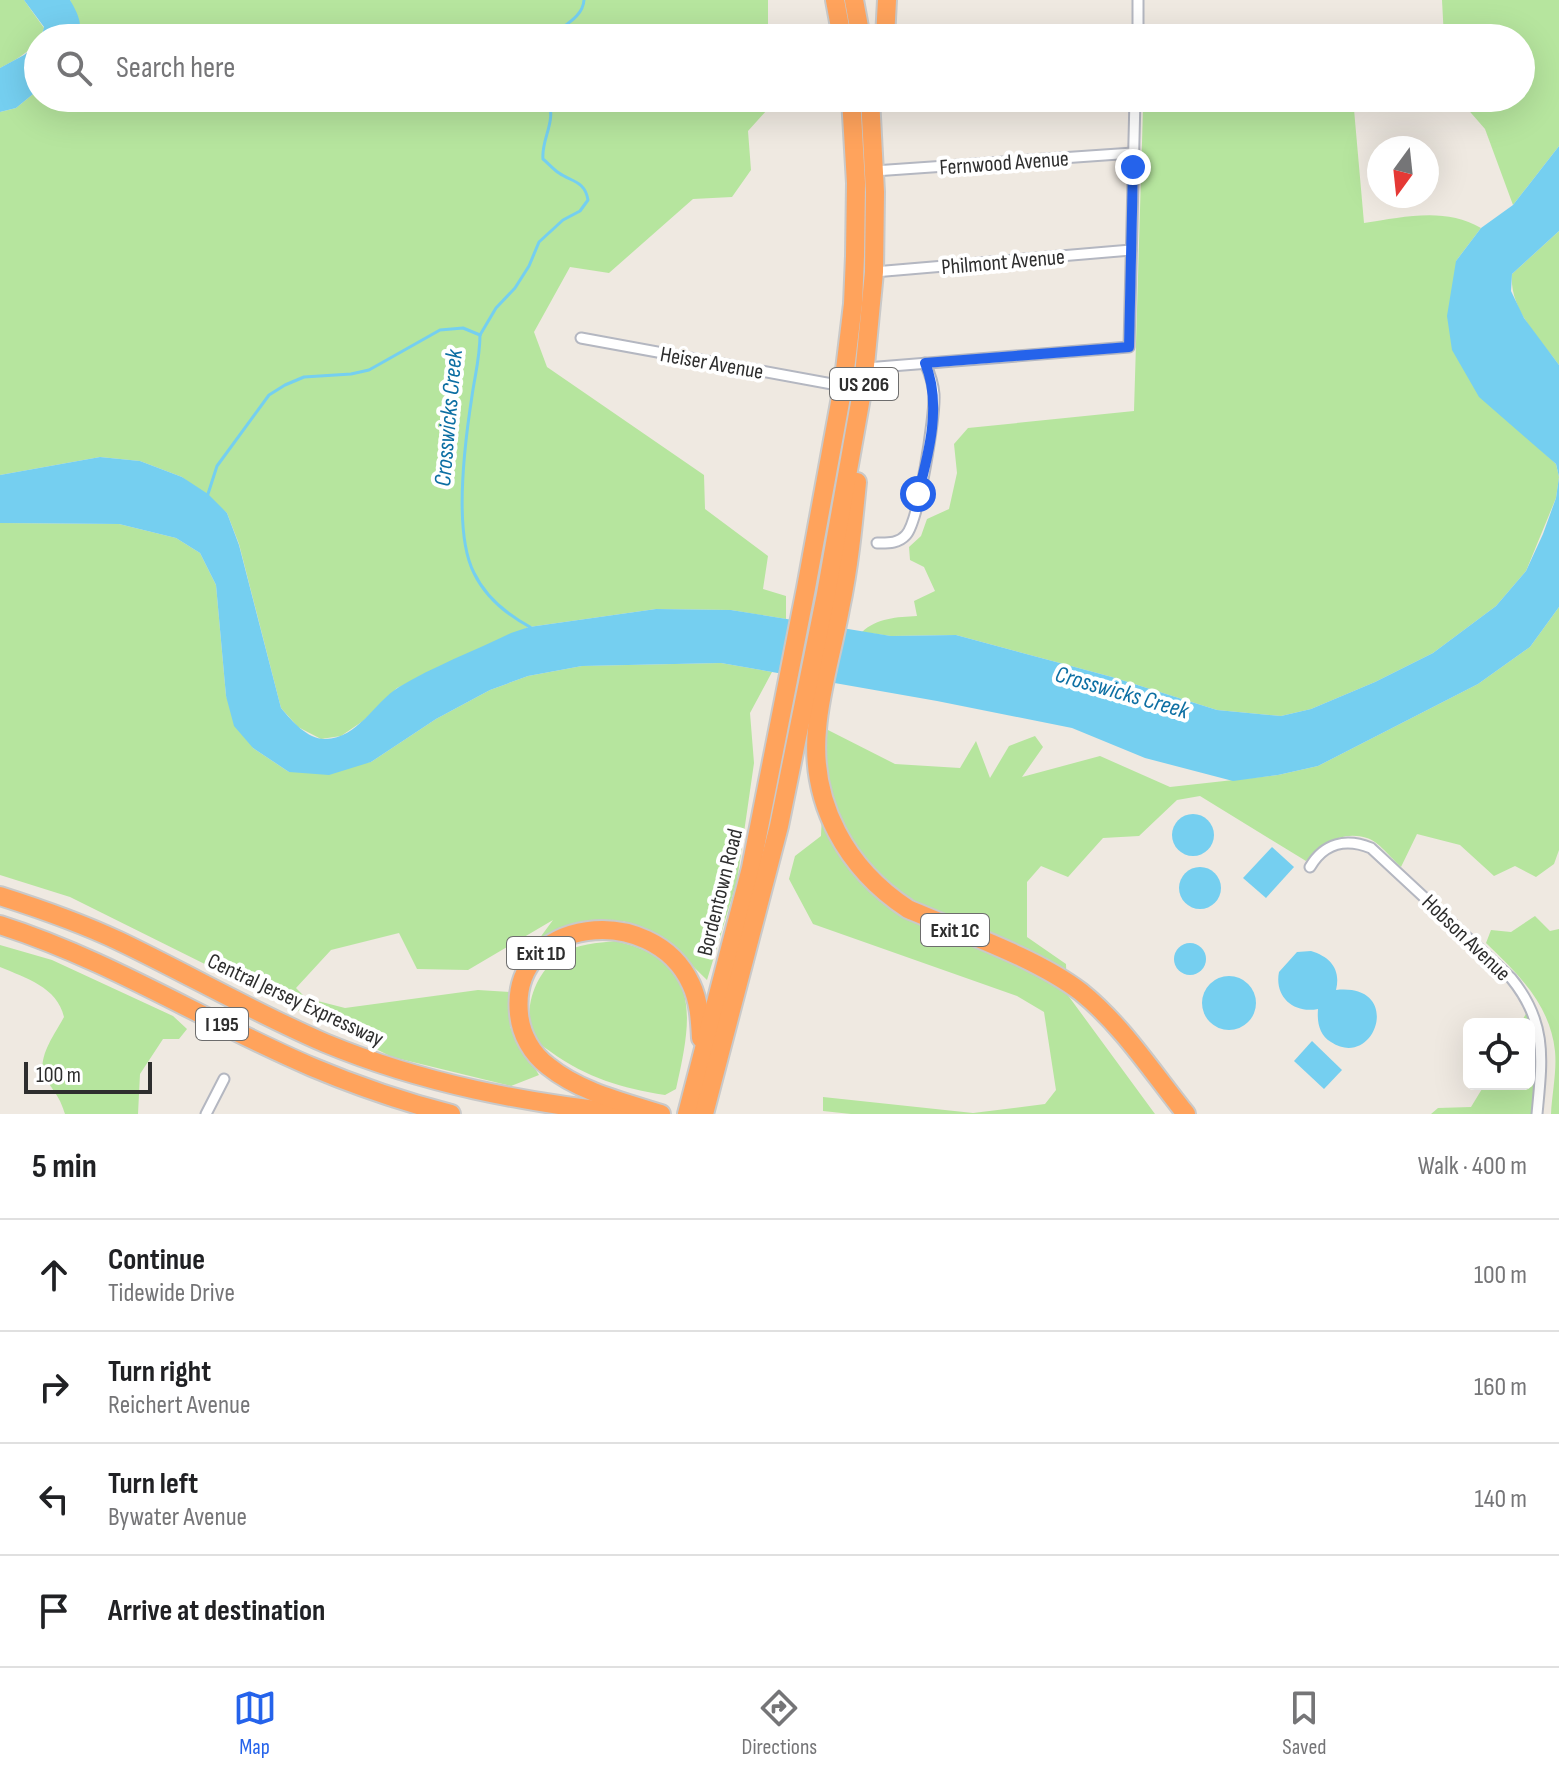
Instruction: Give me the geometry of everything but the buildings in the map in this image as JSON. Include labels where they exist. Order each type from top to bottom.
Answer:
[{"type":"highway","points":[[835,0],[839,24]]},
{"type":"highway","points":[[854,0],[858,24]]},
{"type":"highway","points":[[886,24],[887,0]]},
{"type":"highway","name":"US 206","points":[[843,386],[853,304],[856,231],[852,112]]},
{"type":"highway","name":"US 206","points":[[816,688],[834,596],[865,377],[874,272],[871,112]]},
{"type":"highway","points":[[873,146],[878,112]]},
{"type":"highway","name":"Bordentown Road","points":[[704,1114],[702,1055],[751,868],[843,386]]},
{"type":"highway","name":"Bordentown Road","points":[[687,1114],[702,1089],[772,854],[816,688]]},
{"type":"highway","name":"Exit 1C","points":[[816,688],[816,747],[820,786],[836,832],[863,872],[892,899],[908,909],[1043,968],[1081,992],[1108,1018],[1186,1114]]},
{"type":"highway","name":"Central Jersey Expressway","points":[[0,896],[117,940],[282,1023],[366,1059],[485,1094],[631,1114]]},
{"type":"highway","name":"I 195","points":[[0,925],[105,965],[312,1067],[402,1100],[451,1114]]},
{"type":"highway","name":"Exit 1D","points":[[661,1114],[577,1084],[538,1057],[524,1033],[519,1007],[522,983],[531,965],[563,938],[588,930],[615,929],[643,936],[668,952],[692,985],[700,1019],[702,1055]]},
{"type":"street","points":[[1138,0],[1138,24]]},
{"type":"street","points":[[865,377],[925,363],[1129,347],[1134,112]]},
{"type":"street","name":"Fernwood Avenue","points":[[874,171],[1133,153]]},
{"type":"street","name":"Philmont Avenue","points":[[874,272],[1131,250]]},
{"type":"street","name":"Heiser Avenue","points":[[581,338],[843,386]]},
{"type":"street","points":[[877,543],[903,538],[909,530],[933,409],[932,379],[925,363]]},
{"type":"street","name":"Hobson Avenue","points":[[1310,867],[1323,850],[1332,845],[1352,842],[1371,848],[1511,978],[1529,1004],[1540,1035],[1542,1054],[1537,1114]]},
{"type":"street","points":[[206,1114],[224,1079]]},
{"type":"green space","points":[[0,0],[24,0],[41,24],[24,24],[24,53],[0,68]]},
{"type":"green space","points":[[70,0],[768,0],[768,24],[80,24]]},
{"type":"green space","points":[[1442,0],[1559,0],[1559,146],[1513,205],[1485,129],[1470,112],[1535,112],[1535,24],[1443,24]]},
{"type":"green space","points":[[24,101],[24,112],[765,112],[748,131],[751,170],[732,197],[693,199],[609,273],[570,267],[534,332],[547,367],[704,475],[705,509],[768,556],[763,589],[786,596],[786,619],[731,610],[656,609],[529,627],[397,688],[363,721],[341,736],[321,739],[298,727],[281,708],[239,544],[227,513],[182,477],[140,461],[100,457],[0,475],[0,112],[16,108]]},
{"type":"green space","points":[[1143,112],[1354,112],[1364,223],[1424,215],[1453,218],[1481,228],[1456,261],[1541,450],[1556,464],[1559,477],[1556,498],[1526,571],[1496,606],[1433,653],[1311,709],[1281,716],[1217,710],[1112,677],[956,635],[891,636],[862,632],[881,621],[917,616],[914,601],[935,591],[924,567],[910,560],[909,547],[921,536],[927,519],[949,509],[957,473],[954,444],[968,428],[1134,411]]},
{"type":"green space","points":[[1559,231],[1559,365],[1520,311],[1512,287],[1512,274]]},
{"type":"green space","points":[[0,523],[119,524],[176,538],[200,553],[216,585],[226,696],[253,748],[289,772],[371,762],[436,719],[490,690],[528,676],[582,666],[721,663],[772,672],[750,713],[754,763],[737,881],[707,980],[663,937],[623,921],[586,923],[525,958],[553,920],[468,970],[417,969],[399,933],[331,950],[296,988],[306,998],[345,1008],[478,990],[510,992],[510,1027],[539,1075],[511,1086],[392,1057],[70,897],[0,875]]},
{"type":"green space","points":[[1559,607],[1559,850],[1554,864],[1536,877],[1515,866],[1494,876],[1460,845],[1417,834],[1401,867],[1376,843],[1358,836],[1333,840],[1306,861],[1200,796],[1177,800],[1139,836],[1103,838],[1068,877],[1041,866],[1027,882],[1027,937],[1066,964],[1067,994],[1155,1114],[851,1114],[823,1111],[823,1097],[973,1113],[1045,1104],[1056,1090],[1044,1012],[1017,996],[813,924],[789,879],[795,856],[821,836],[826,729],[895,764],[960,768],[976,741],[990,778],[1009,746],[1035,736],[1043,747],[1022,777],[1100,756],[1170,787],[1278,775],[1318,766],[1478,684],[1530,647]]},
{"type":"green space","points":[[1535,916],[1550,931],[1559,929],[1559,1114],[1551,1114],[1555,1051],[1547,1019],[1521,978],[1486,943],[1491,930],[1511,932]]},
{"type":"green space","points":[[615,941],[644,950],[664,962],[677,977],[684,996],[687,1016],[682,1063],[676,1089],[665,1095],[620,1085],[578,1069],[542,1045],[532,1029],[530,1005],[533,993],[553,961],[574,948]]},
{"type":"green space","points":[[0,945],[52,960],[173,1016],[187,1029],[179,1039],[163,1039],[140,1074],[138,1114],[65,1114],[43,1073],[42,1065],[47,1048],[64,1017],[48,991],[0,967]]},
{"type":"green space","points":[[1535,1036],[1539,1048],[1535,1086]]},
{"type":"green space","points":[[1481,1090],[1535,1090],[1532,1114],[1431,1114],[1438,1108],[1471,1107]]},
{"type":"water","points":[[24,0],[70,0],[80,23],[80,24],[42,24]]},
{"type":"water","points":[[24,55],[24,101],[16,108],[0,112],[0,68]]},
{"type":"water","points":[[1559,146],[1559,231],[1512,274],[1511,291],[1524,318],[1559,365],[1559,477],[1556,464],[1479,397],[1452,350],[1447,316],[1456,261],[1481,228],[1513,205]]},
{"type":"water","points":[[100,457],[140,461],[182,477],[208,494],[227,513],[239,545],[281,708],[300,728],[318,738],[347,733],[399,687],[511,633],[529,627],[656,609],[731,610],[891,636],[956,635],[1112,677],[1217,710],[1281,716],[1311,709],[1433,653],[1496,606],[1526,571],[1556,498],[1559,477],[1559,607],[1530,647],[1478,684],[1318,766],[1233,781],[1145,758],[1072,728],[721,663],[582,666],[528,676],[490,690],[436,719],[371,762],[329,775],[289,772],[253,748],[234,726],[226,696],[216,585],[200,553],[176,538],[119,524],[0,523],[0,475]]},
{"type":"water","points":[[1193,814],[1208,820],[1214,835],[1208,850],[1193,856],[1178,850],[1172,835],[1178,820]]},
{"type":"water","points":[[1272,847],[1294,867],[1266,898],[1243,878]]},
{"type":"water","points":[[1200,867],[1215,873],[1221,888],[1215,903],[1200,909],[1185,903],[1179,888],[1185,873]]},
{"type":"water","points":[[1190,943],[1201,948],[1206,959],[1201,970],[1190,975],[1179,970],[1174,959],[1179,948]]},
{"type":"water","points":[[1311,951],[1333,965],[1337,976],[1336,990],[1357,991],[1371,999],[1376,1011],[1376,1024],[1370,1036],[1360,1045],[1347,1048],[1331,1042],[1320,1028],[1318,1009],[1301,1009],[1283,996],[1278,981],[1279,972],[1297,952]]},
{"type":"water","points":[[1229,976],[1248,984],[1256,1003],[1248,1022],[1229,1030],[1210,1022],[1202,1003],[1210,984]]},
{"type":"water","points":[[1312,1041],[1342,1070],[1324,1089],[1294,1061]]},
{"type":"waterway","points":[[567,24],[580,12],[584,0]]},
{"type":"waterway","points":[[480,335],[496,308],[515,288],[529,266],[539,242],[563,220],[580,211],[588,200],[581,185],[559,173],[543,159],[551,112]]},
{"type":"waterway","name":"Crosswicks Creek","points":[[207,497],[217,466],[269,395],[285,385],[304,377],[369,370],[440,330],[463,328],[480,335]]},
{"type":"waterway","name":"Crosswicks Creek","points":[[480,335],[464,461],[464,534],[474,573],[484,590],[505,611],[530,627]]},
{"type":"route","points":[[918,494],[934,404],[932,379],[925,363],[1129,347],[1133,167]]}]
